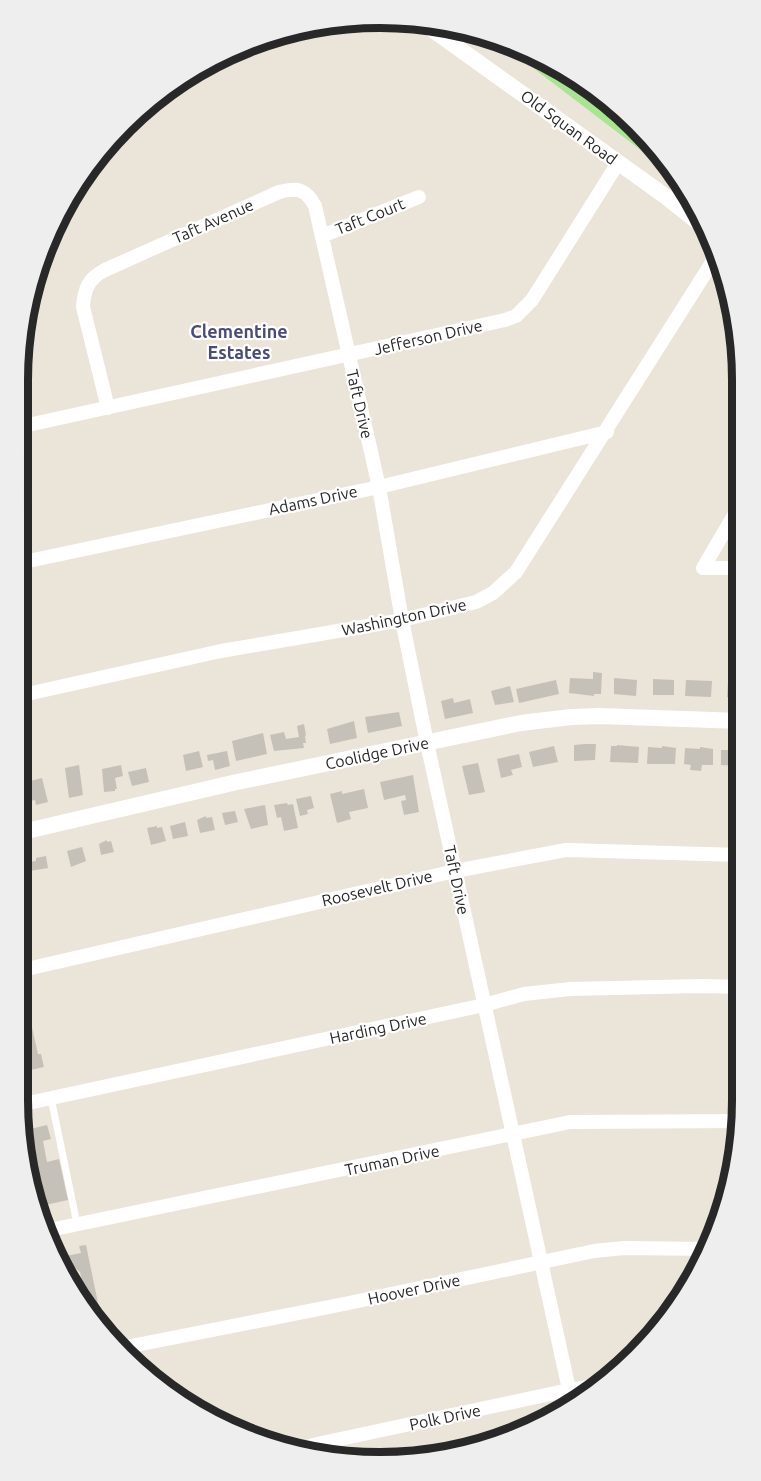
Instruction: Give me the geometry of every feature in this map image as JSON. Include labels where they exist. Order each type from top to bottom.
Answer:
[{"type":"street","name":"Old Squan Road","points":[[440,34],[692,218]]},
{"type":"street","name":"Jefferson Drive","points":[[28,425],[349,356],[516,316],[532,300],[618,163]]},
{"type":"street","name":"Taft Avenue","points":[[108,408],[83,307],[86,288],[96,275],[287,190],[302,191],[310,196],[315,206],[349,356]]},
{"type":"street","name":"Taft Court","points":[[322,236],[419,197]]},
{"type":"street","name":"Washington Drive","points":[[28,694],[221,651],[402,620],[476,602],[506,584],[607,432],[712,262]]},
{"type":"street","name":"Taft Drive","points":[[349,356],[379,487],[402,620],[427,743],[571,1396]]},
{"type":"street","name":"Adams Drive","points":[[28,561],[379,487],[607,432]]},
{"type":"street","points":[[732,518],[703,568],[732,568]]},
{"type":"street","name":"Coolidge Drive","points":[[28,831],[237,782],[520,723],[571,717],[732,721]]},
{"type":"street","name":"Roosevelt Drive","points":[[28,969],[455,871],[566,850],[732,855]]},
{"type":"street","name":"Harding Drive","points":[[28,1103],[484,1005],[525,994],[570,989],[732,987]]},
{"type":"street","name":"Truman Drive","points":[[53,1230],[570,1122],[597,1120],[732,1121]]},
{"type":"street","name":"Hoover Drive","points":[[130,1347],[594,1251],[624,1248],[699,1249]]},
{"type":"street","name":"Polk Drive","points":[[311,1446],[571,1396]]},
{"type":"lane","points":[[51,1098],[78,1224]]},
{"type":"green space","points":[[518,56],[556,76],[595,101],[613,116],[657,163]]},
{"type":"building","points":[[593,672],[602,673],[601,694],[594,694],[594,696],[569,693],[570,678],[593,679]]},
{"type":"building","points":[[614,678],[637,680],[636,696],[614,694]]},
{"type":"building","points":[[653,679],[674,680],[674,695],[653,695]]},
{"type":"building","points":[[556,680],[559,694],[519,703],[516,689]]},
{"type":"building","points":[[686,680],[712,681],[711,697],[685,696]]},
{"type":"building","points":[[728,682],[732,682],[732,697],[727,697]]},
{"type":"building","points":[[510,686],[514,702],[495,705],[491,691]]},
{"type":"building","points":[[453,698],[454,703],[470,699],[473,713],[445,719],[441,701]]},
{"type":"building","points":[[399,712],[402,726],[368,733],[365,717]]},
{"type":"building","points":[[354,721],[357,738],[330,744],[327,729]]},
{"type":"building","points":[[304,724],[306,743],[303,743],[304,748],[274,751],[270,735],[284,732],[286,739],[299,737],[297,726]]},
{"type":"building","points":[[263,733],[267,754],[236,761],[232,741]]},
{"type":"building","points":[[596,744],[595,760],[574,761],[574,745]]},
{"type":"building","points":[[554,746],[558,762],[533,767],[529,752]]},
{"type":"building","points":[[611,746],[639,747],[638,763],[610,762]]},
{"type":"building","points":[[662,746],[676,748],[675,764],[647,764],[648,747],[662,748]]},
{"type":"building","points":[[700,747],[713,749],[713,765],[702,765],[701,771],[690,770],[691,765],[684,764],[685,748],[700,749]]},
{"type":"building","points":[[721,750],[732,750],[732,766],[721,765]]},
{"type":"building","points":[[199,751],[203,767],[186,771],[183,755]]},
{"type":"building","points":[[227,751],[230,766],[215,770],[213,760],[208,761],[207,755]]},
{"type":"building","points":[[519,754],[522,767],[511,770],[513,775],[501,778],[497,759]]},
{"type":"building","points":[[478,763],[485,792],[469,795],[462,766]]},
{"type":"building","points":[[79,765],[83,795],[69,798],[65,768]]},
{"type":"building","points":[[121,765],[123,776],[115,778],[117,789],[104,792],[102,769]]},
{"type":"building","points":[[146,768],[149,782],[132,786],[128,772]]},
{"type":"building","points":[[413,775],[419,812],[404,815],[401,801],[406,800],[405,795],[384,800],[380,782]]},
{"type":"building","points":[[42,778],[48,802],[36,805],[35,800],[30,801],[28,782]]},
{"type":"building","points":[[364,789],[368,808],[349,812],[351,819],[337,823],[330,794]]},
{"type":"building","points":[[311,796],[314,808],[307,810],[308,814],[300,816],[296,799]]},
{"type":"building","points":[[287,803],[288,805],[293,804],[298,828],[284,831],[281,817],[277,818],[274,805]]},
{"type":"building","points":[[265,805],[268,825],[251,829],[244,809]]},
{"type":"building","points":[[235,811],[238,822],[225,825],[222,813]]},
{"type":"building","points":[[206,816],[206,818],[212,817],[215,830],[200,833],[197,820]]},
{"type":"building","points":[[185,822],[188,836],[173,839],[170,826]]},
{"type":"building","points":[[157,826],[157,828],[162,827],[166,841],[151,845],[147,828]]},
{"type":"building","points":[[107,840],[107,842],[111,841],[114,852],[101,855],[99,844]]},
{"type":"building","points":[[82,847],[86,861],[71,867],[67,851]]},
{"type":"building","points":[[46,856],[48,868],[30,871],[28,862]]},
{"type":"building","points":[[28,1009],[38,1054],[41,1054],[44,1067],[28,1071]]},
{"type":"building","points":[[47,1125],[51,1139],[43,1141],[47,1162],[59,1159],[68,1200],[44,1205],[35,1169],[30,1129]]},
{"type":"building","points":[[86,1245],[100,1314],[84,1289],[80,1272],[75,1268],[72,1269],[67,1259],[66,1256],[81,1253],[79,1246]]},
{"type":"district","name":"Clementine Estates","points":[[239,342]]}]
